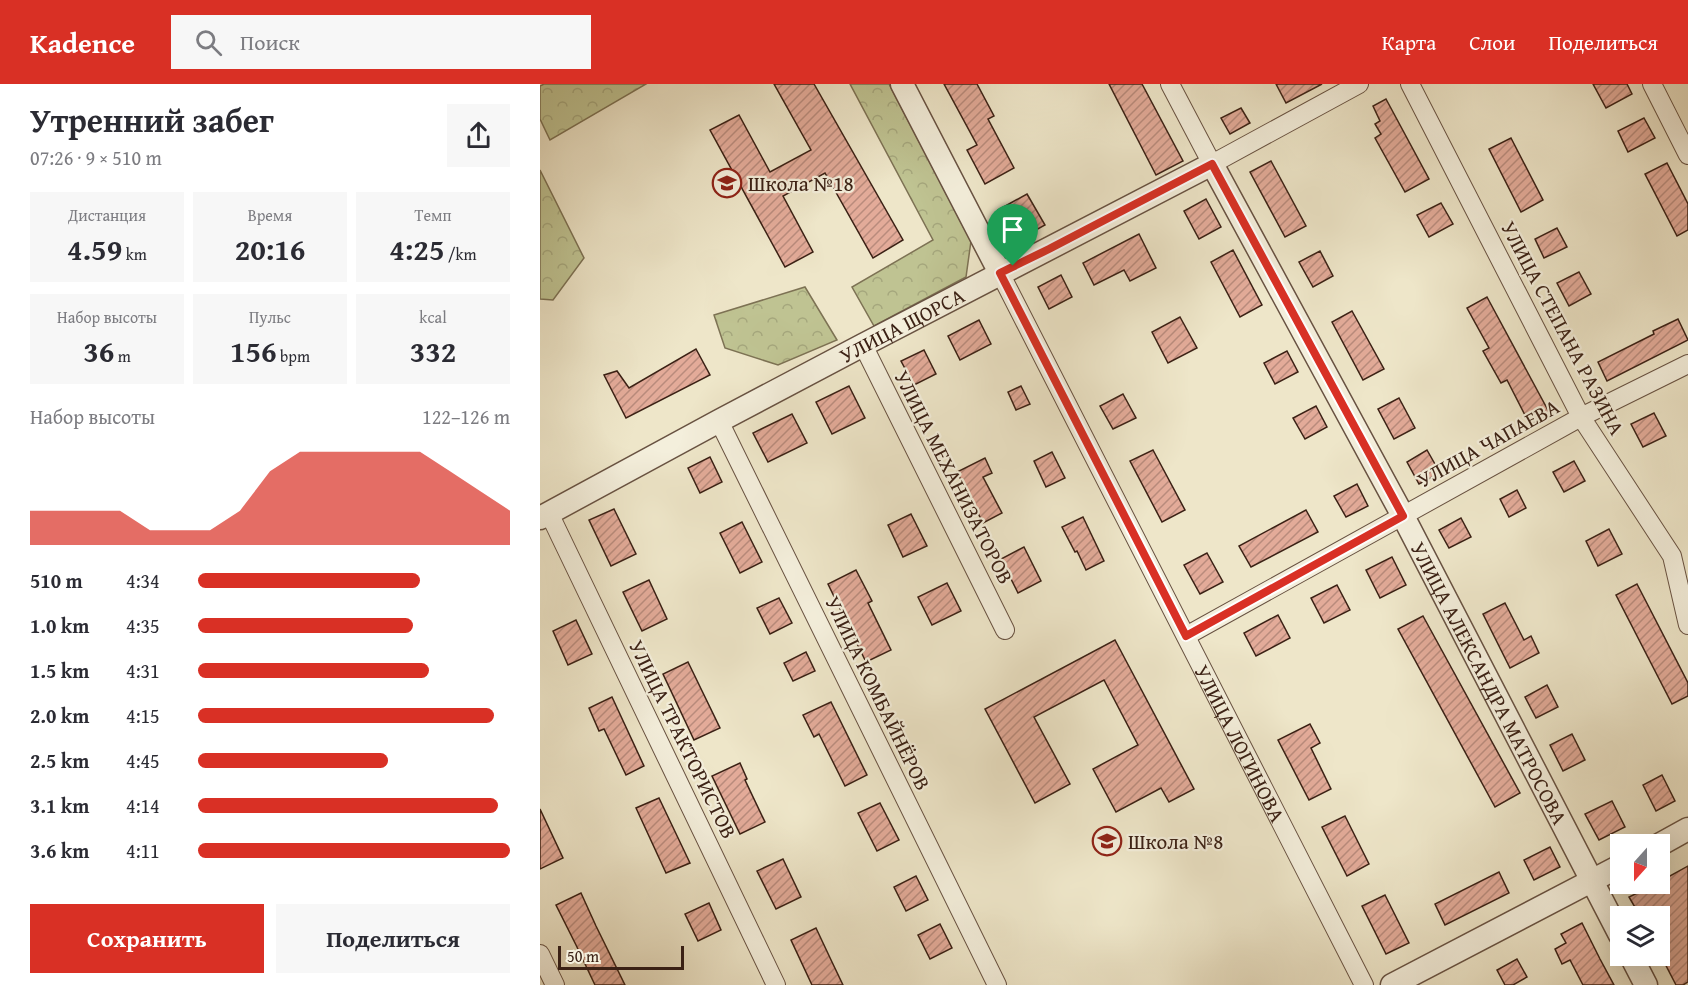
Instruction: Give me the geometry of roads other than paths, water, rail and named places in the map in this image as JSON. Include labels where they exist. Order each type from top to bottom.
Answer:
[{"type":"street","name":"УЛИЦА ЛОГИНОВА","points":[[902,84],[1364,985]]},
{"type":"street","name":"УЛИЦА АЛЕКСАНДРА МАТРОСОВА","points":[[1170,84],[1403,516],[1610,916]]},
{"type":"street","name":"УЛИЦА ЩОРСА","points":[[544,516],[862,345],[1212,164],[1359,84]]},
{"type":"street","name":"УЛИЦА СТЕПАНА РАЗИНА","points":[[1410,84],[1581,417],[1672,556],[1688,625]]},
{"type":"street","points":[[1652,84],[1688,155]]},
{"type":"street","name":"УЛИЦА МЕХАНИЗАТОРОВ","points":[[862,345],[1005,630]]},
{"type":"street","name":"УЛИЦА ЧАПАЕВА","points":[[1186,636],[1581,417],[1688,363]]},
{"type":"street","name":"УЛИЦА КОМБАЙНЁРОВ","points":[[719,421],[997,985]]},
{"type":"street","name":"УЛИЦА ТРАКТОРИСТОВ","points":[[544,516],[776,985]]},
{"type":"street","points":[[1670,839],[1688,829]]},
{"type":"street","points":[[1392,985],[1610,872]]},
{"type":"street","points":[[540,954],[555,985]]},
{"type":"street","points":[[1636,966],[1646,985]]},
{"type":"place","name":"Школа №18","points":[[727,183]]},
{"type":"place","name":"Школа №8","points":[[1107,841]]}]
